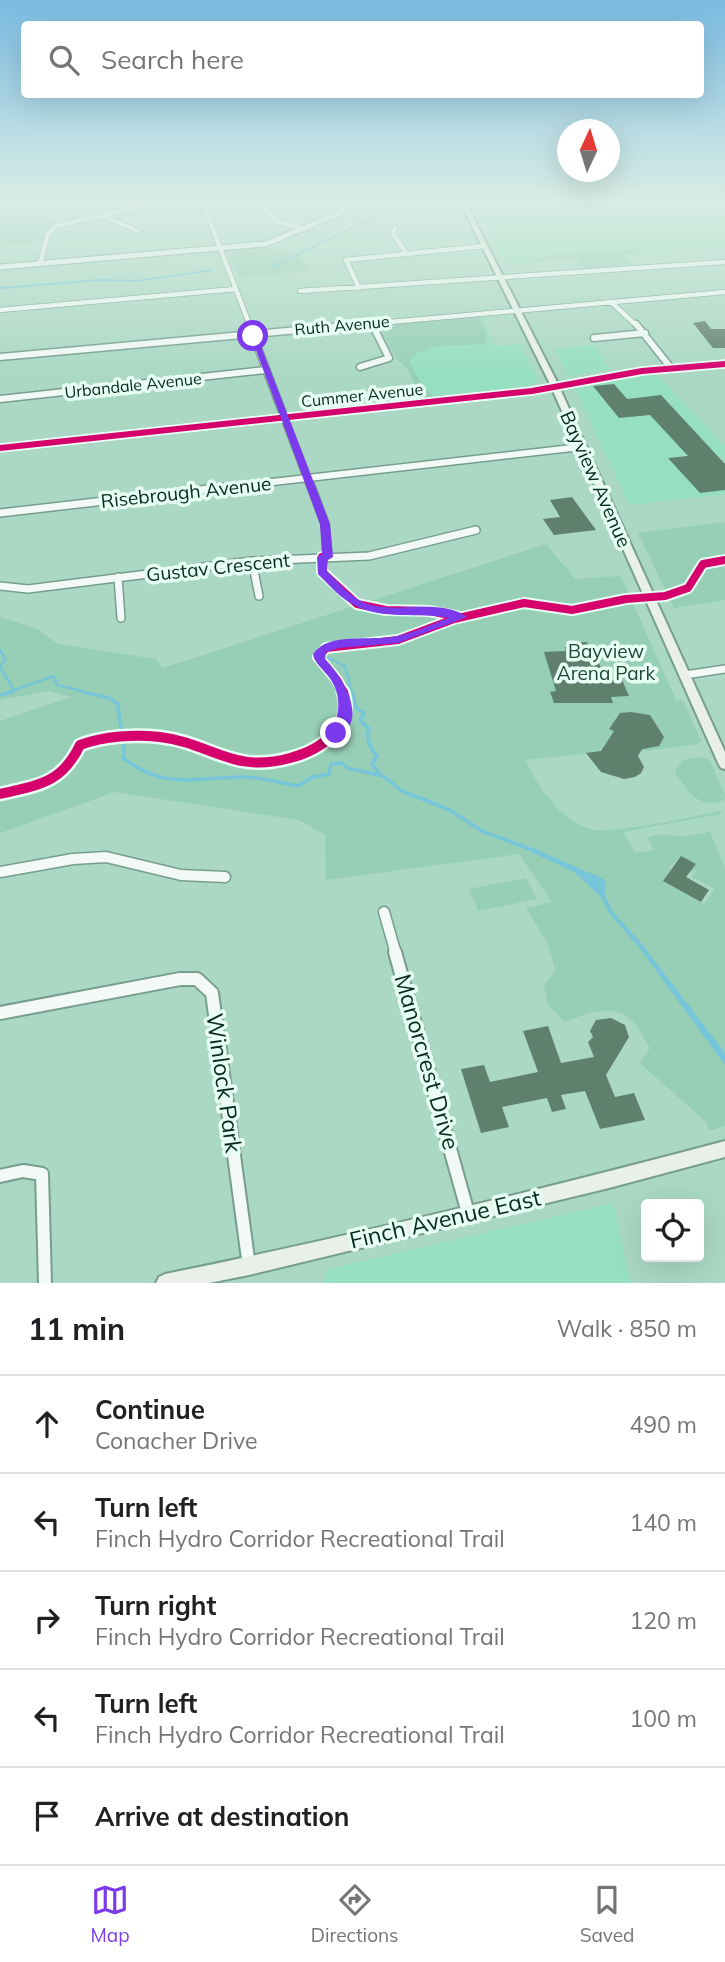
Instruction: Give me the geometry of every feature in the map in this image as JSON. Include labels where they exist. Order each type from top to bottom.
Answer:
[{"type":"main road","name":"Bayview Avenue","points":[[490,258],[555,387],[725,765]]},
{"type":"main road","name":"Finch Avenue East","points":[[164,1283],[249,1266],[609,1180],[725,1149]]},
{"type":"street","points":[[40,264],[42,258]]},
{"type":"street","points":[[0,267],[119,258]]},
{"type":"street","points":[[224,258],[325,524],[328,557]]},
{"type":"street","points":[[359,288],[346,260],[364,258]]},
{"type":"street","points":[[300,290],[725,262]]},
{"type":"street","points":[[0,310],[236,289]]},
{"type":"street","name":"Ruth Avenue","points":[[0,357],[725,292]]},
{"type":"street","points":[[611,302],[645,333],[671,368]]},
{"type":"street","points":[[360,367],[388,358],[371,322]]},
{"type":"street","points":[[594,338],[645,333]]},
{"type":"street","name":"Cummer Avenue","points":[[0,448],[555,387],[671,368],[725,364]]},
{"type":"street","name":"Urbandale Avenue","points":[[0,399],[266,370]]},
{"type":"street","name":"Risebrough Avenue","points":[[0,513],[581,447]]},
{"type":"street","name":"Gustav Crescent","points":[[0,586],[28,589],[252,561],[369,556],[475,530]]},
{"type":"street","points":[[252,561],[259,596]]},
{"type":"street","points":[[118,577],[121,618]]},
{"type":"street","points":[[685,675],[725,669]]},
{"type":"street","points":[[0,872],[73,859],[106,857],[181,875],[225,877]]},
{"type":"street","name":"Manorcrest Drive","points":[[384,912],[468,1213]]},
{"type":"street","name":"Winlock Park","points":[[0,1013],[180,979],[197,979],[212,993],[249,1266]]},
{"type":"street","points":[[0,1176],[23,1171],[42,1174],[45,1283]]},
{"type":"shaded area","points":[[504,258],[586,258],[507,264]]},
{"type":"shaded area","points":[[481,315],[494,346],[520,344],[539,383],[516,389],[424,398],[379,325]]},
{"type":"shaded area","points":[[595,345],[610,369],[568,376],[554,349]]},
{"type":"shaded area","points":[[656,374],[725,446],[725,494],[629,505],[574,387],[621,377]]},
{"type":"shaded area","points":[[613,1203],[631,1283],[326,1283],[325,1270]]},
{"type":"green space","points":[[231,258],[301,258],[309,271],[239,277]]},
{"type":"green space","points":[[538,258],[626,258],[633,265],[587,269],[575,258],[529,262]]},
{"type":"green space","points":[[477,314],[488,334],[485,335],[488,343],[430,347],[431,350],[419,352],[409,360],[423,387],[432,395],[423,399],[407,368],[397,359],[377,326],[380,323]]},
{"type":"green space","points":[[725,522],[725,600],[674,608],[638,533]]},
{"type":"green space","name":"Bayview Arena Park","points":[[546,544],[575,579],[621,576],[676,700],[683,700],[701,741],[697,744],[647,751],[642,749],[659,746],[664,737],[650,715],[631,712],[622,713],[609,728],[614,731],[600,752],[526,760],[551,802],[569,819],[590,829],[635,827],[722,811],[720,814],[623,832],[635,853],[654,850],[647,838],[651,836],[687,836],[710,832],[725,868],[725,1126],[709,1131],[706,1122],[640,1063],[650,1048],[638,1029],[623,1014],[606,1011],[589,1013],[565,1022],[548,1005],[544,985],[555,971],[548,944],[526,908],[552,902],[519,854],[326,880],[325,835],[299,820],[115,792],[0,833],[0,721],[71,697],[49,691],[0,700],[0,617],[37,629],[58,644],[156,659],[163,668]],"holes":[[[680,857],[689,873],[699,868],[692,877],[715,889],[704,904],[663,881],[671,870],[669,868]]]},
{"type":"green space","points":[[700,757],[710,760],[725,795],[724,801],[701,801],[690,793],[676,774],[675,769],[684,760]]},
{"type":"green space","points":[[526,878],[537,899],[478,911],[469,889]]},
{"type":"water","points":[[533,848],[597,875],[606,882],[605,896],[613,912],[641,943],[725,1053],[725,1065],[641,950],[609,913],[601,897],[574,872],[531,852]]},
{"type":"building","points":[[705,321],[711,329],[725,329],[725,348],[713,348],[693,323]]},
{"type":"building","points":[[614,384],[627,399],[661,395],[725,464],[725,490],[700,493],[668,458],[688,456],[650,415],[619,418],[593,386]]},
{"type":"building","points":[[572,497],[596,530],[554,535],[543,519],[560,517],[550,500]]},
{"type":"building","points":[[587,642],[589,650],[594,649],[602,671],[605,671],[609,680],[622,680],[629,696],[611,697],[613,703],[554,703],[550,692],[556,691],[544,652],[566,651],[565,647],[572,646],[571,643]]},
{"type":"building","points":[[620,713],[650,715],[664,737],[659,746],[640,752],[638,756],[644,767],[641,773],[624,779],[601,772],[586,753],[601,751],[614,731],[609,729]]},
{"type":"building","points":[[681,856],[696,864],[686,877],[709,890],[701,902],[663,881]]},
{"type":"building","points":[[611,1018],[625,1025],[629,1037],[606,1075],[615,1097],[634,1093],[645,1120],[600,1129],[585,1091],[561,1095],[566,1109],[552,1112],[547,1098],[502,1107],[509,1127],[481,1133],[461,1069],[484,1065],[490,1082],[538,1072],[523,1031],[548,1026],[561,1063],[594,1057],[588,1042],[593,1037],[590,1031],[596,1020]]},
{"type":"waterway","points":[[272,267],[291,258]]},
{"type":"waterway","points":[[0,288],[99,280],[137,281],[213,270]]},
{"type":"waterway","points":[[0,650],[5,659],[0,667],[14,690]]},
{"type":"waterway","points":[[329,658],[345,666],[352,693]]},
{"type":"waterway","points":[[6,693],[54,676],[57,685],[90,693]]},
{"type":"waterway","points":[[0,695],[12,692]]},
{"type":"waterway","points":[[83,692],[109,698],[118,704],[124,744],[123,758],[153,775],[182,780],[251,777],[298,786],[312,777],[329,774],[331,764],[342,763],[347,768],[383,776],[402,791],[450,810],[482,831],[535,851]]},
{"type":"waterway","points":[[352,692],[356,708],[364,713],[360,720],[369,729],[369,744],[377,756],[372,764],[381,775]]},
{"type":"cycle path","points":[[0,448],[532,391],[642,371],[725,364]]},
{"type":"cycle path","points":[[322,557],[322,572],[357,604],[386,610],[429,611],[460,617]]},
{"type":"cycle path","points":[[0,794],[55,777],[71,764],[80,745],[91,741],[135,736],[161,737],[182,741],[243,763],[258,764],[294,757],[327,740],[339,728],[345,714],[345,697],[340,685],[318,657],[326,648],[398,640],[454,619],[524,603],[572,610],[626,599],[665,596],[688,588],[703,564],[725,560]]},
{"type":"route","points":[[253,336],[325,524],[328,557],[323,557],[320,570],[357,604],[386,610],[421,610],[461,617],[398,640],[338,645],[322,650],[318,657],[332,671],[345,697],[344,722],[336,733]]}]
